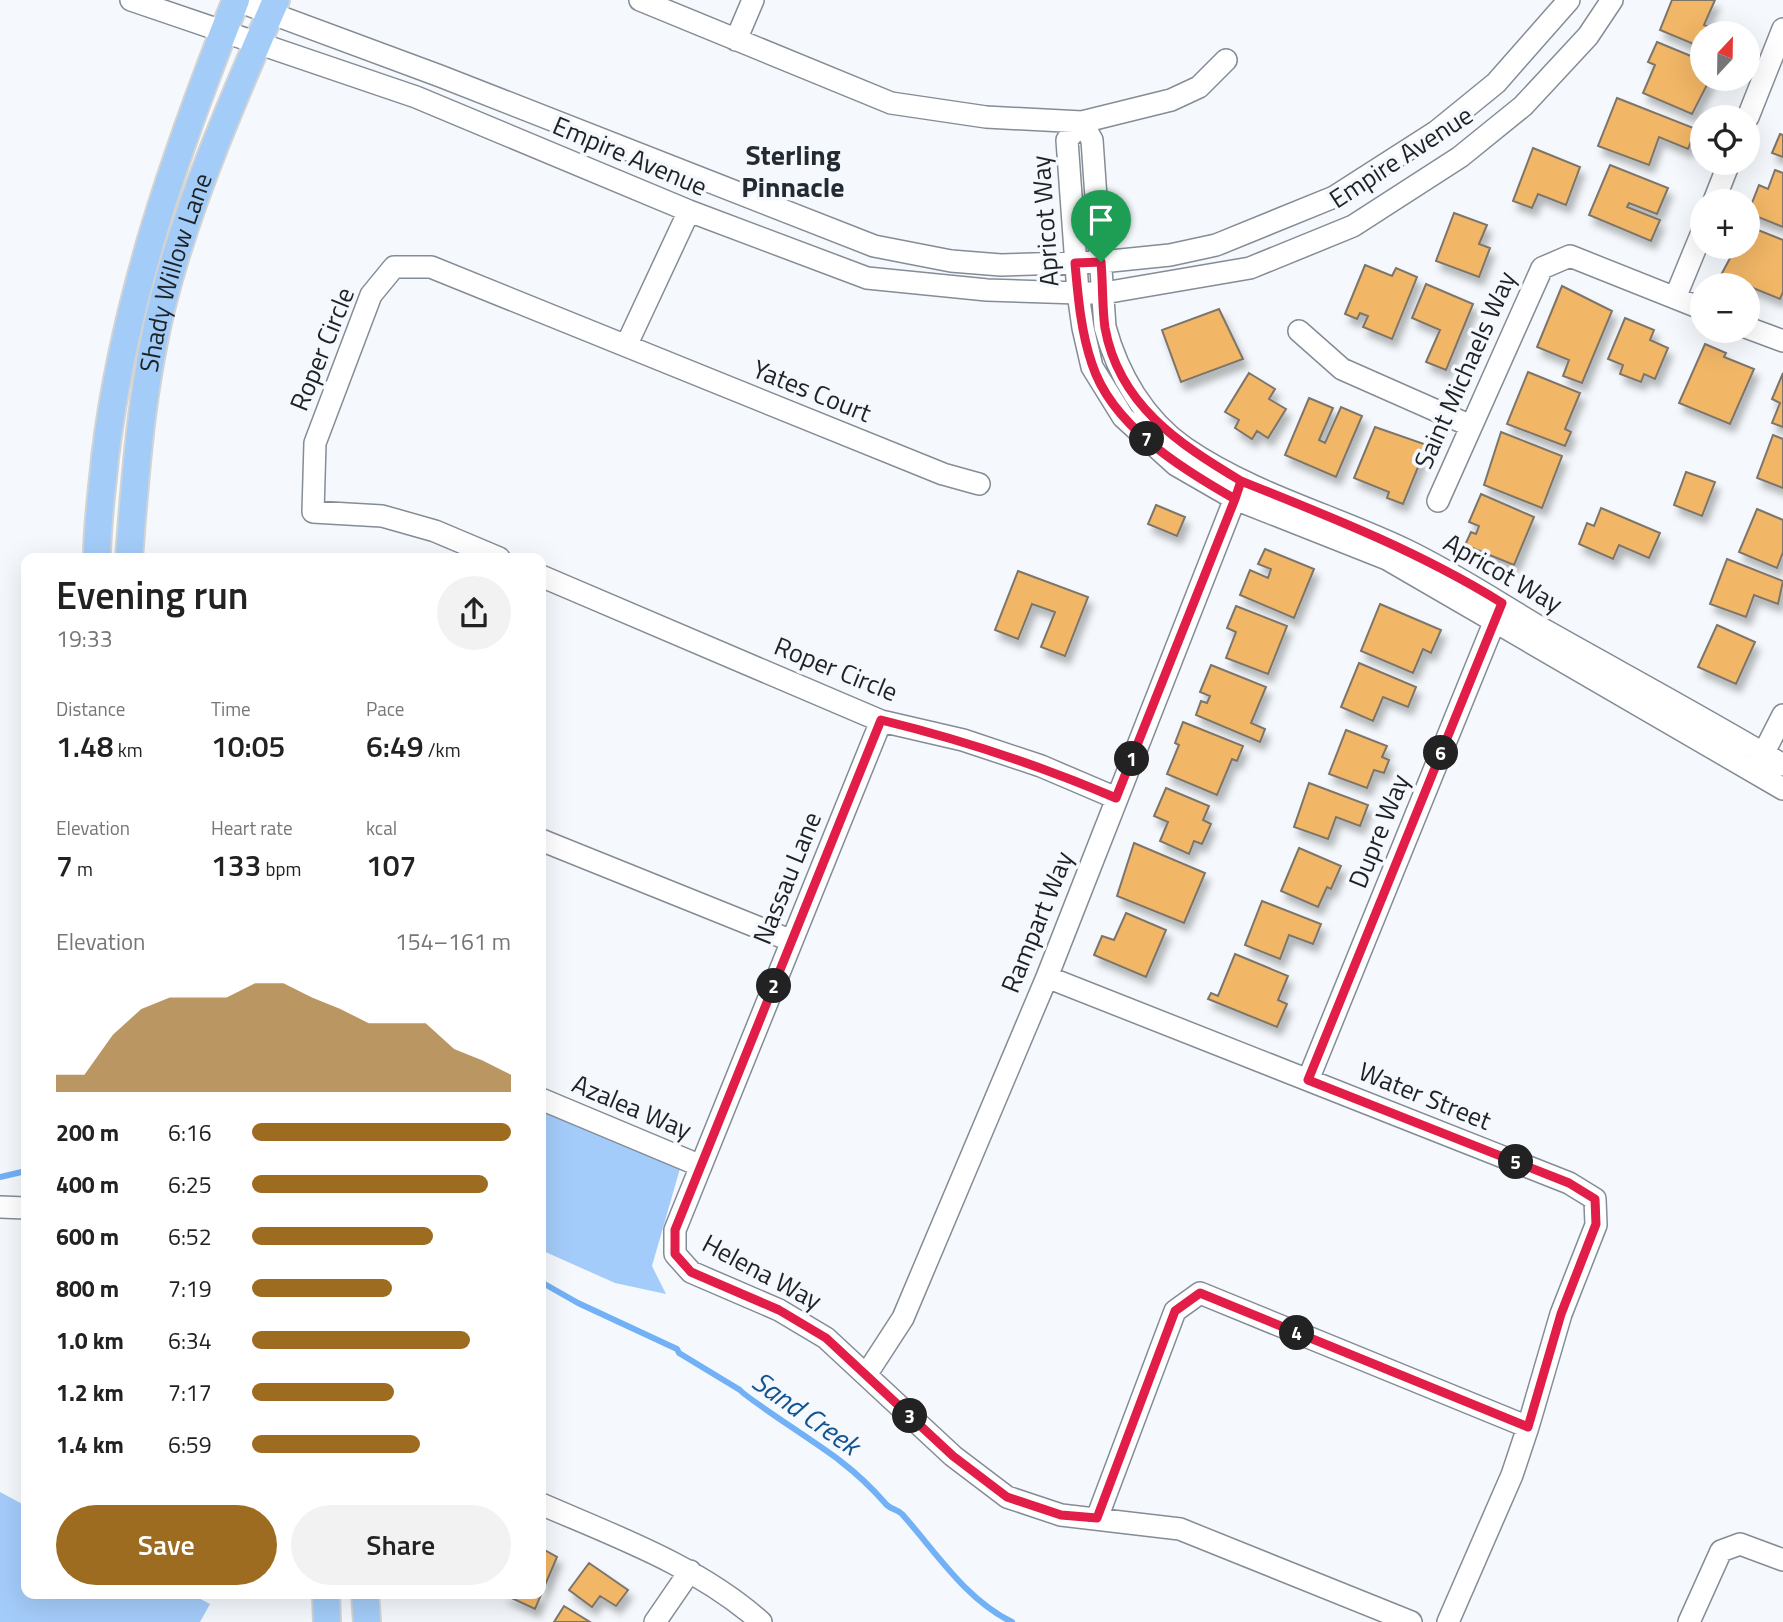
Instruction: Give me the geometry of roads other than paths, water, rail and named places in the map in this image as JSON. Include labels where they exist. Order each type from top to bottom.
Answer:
[{"type":"main road","name":"Shady Willow Lane","points":[[97,553],[97,531],[112,402],[135,288],[163,196],[236,0]]},
{"type":"main road","name":"Shady Willow Lane","points":[[129,553],[136,456],[147,376],[168,280],[196,196],[273,7]]},
{"type":"main road","points":[[326,1599],[327,1622]]},
{"type":"main road","points":[[365,1599],[367,1622]]},
{"type":"street","name":"Empire Avenue","points":[[131,0],[416,97],[689,211],[867,278],[975,289],[1077,293],[1104,293],[1250,268],[1353,226],[1460,157],[1523,106],[1588,36],[1612,0]]},
{"type":"street","name":"Empire Avenue","points":[[236,0],[273,7],[440,76],[874,246],[951,261],[1001,265],[1101,262],[1171,255],[1216,245],[1334,197],[1437,131],[1496,83],[1557,17],[1569,0]]},
{"type":"street","points":[[640,0],[891,103],[986,117],[1082,122],[1171,100],[1199,87],[1226,60]]},
{"type":"street","points":[[736,40],[753,0]]},
{"type":"street","points":[[1753,105],[1783,29]]},
{"type":"street","name":"Apricot Way","points":[[1238,490],[1183,447],[1143,408],[1112,353],[1105,327],[1092,140],[1082,122],[1067,140],[1077,293],[1092,367],[1123,417],[1176,465],[1238,490],[1498,612],[1759,763],[1783,789]]},
{"type":"street","points":[[626,346],[689,211]]},
{"type":"street","name":"Saint Michaels Way","points":[[1438,501],[1542,268],[1570,256],[1690,304]]},
{"type":"street","points":[[1675,298],[1691,259]]},
{"type":"street","name":"Roper Circle","points":[[487,553],[435,531],[382,516],[313,512],[316,443],[371,295],[394,267],[431,267],[626,346]]},
{"type":"street","points":[[1299,331],[1342,369],[1471,426]]},
{"type":"street","points":[[1760,332],[1783,341]]},
{"type":"street","name":"Yates Court","points":[[626,346],[943,474],[979,484]]},
{"type":"street","name":"Rampart Way","points":[[866,1376],[902,1318],[1047,977],[1238,490]]},
{"type":"street","name":"Roper Circle","points":[[546,578],[881,720],[963,740],[1028,761],[1116,798]]},
{"type":"street","name":"Dupre Way","points":[[1308,1080],[1498,612]]},
{"type":"street","points":[[1759,763],[1783,715]]},
{"type":"street","name":"Nassau Lane","points":[[675,1254],[675,1230],[881,720]]},
{"type":"street","name":"Apricot Way","points":[[1759,763],[1783,765]]},
{"type":"street","points":[[546,842],[792,941]]},
{"type":"street","name":"Water Street","points":[[1047,977],[1569,1183],[1595,1199],[1596,1224],[1561,1314],[1528,1427]]},
{"type":"street","name":"Azalea Way","points":[[546,1101],[701,1166]]},
{"type":"street","points":[[0,1207],[21,1208]]},
{"type":"street","name":"Helena Way","points":[[675,1254],[691,1272],[779,1310],[826,1338],[953,1456],[1007,1497],[1061,1515],[1180,1529],[1411,1622]]},
{"type":"street","points":[[1097,1518],[1175,1311],[1200,1293],[1528,1427],[1512,1475],[1448,1622]]},
{"type":"street","points":[[546,1506],[648,1549],[690,1571],[761,1622]]},
{"type":"street","points":[[1689,1622],[1721,1551],[1740,1544],[1783,1560]]},
{"type":"street","points":[[655,1622],[690,1571]]},
{"type":"waterway","name":"Sand Creek","points":[[0,1177],[21,1172]]},
{"type":"waterway","name":"Sand Creek","points":[[546,1285],[578,1303],[677,1349],[679,1353],[740,1390],[831,1454],[864,1481],[887,1505],[902,1514],[939,1559],[980,1601],[1012,1622]]},
{"type":"district","name":"Sterling Pinnacle","points":[[793,171]]}]
